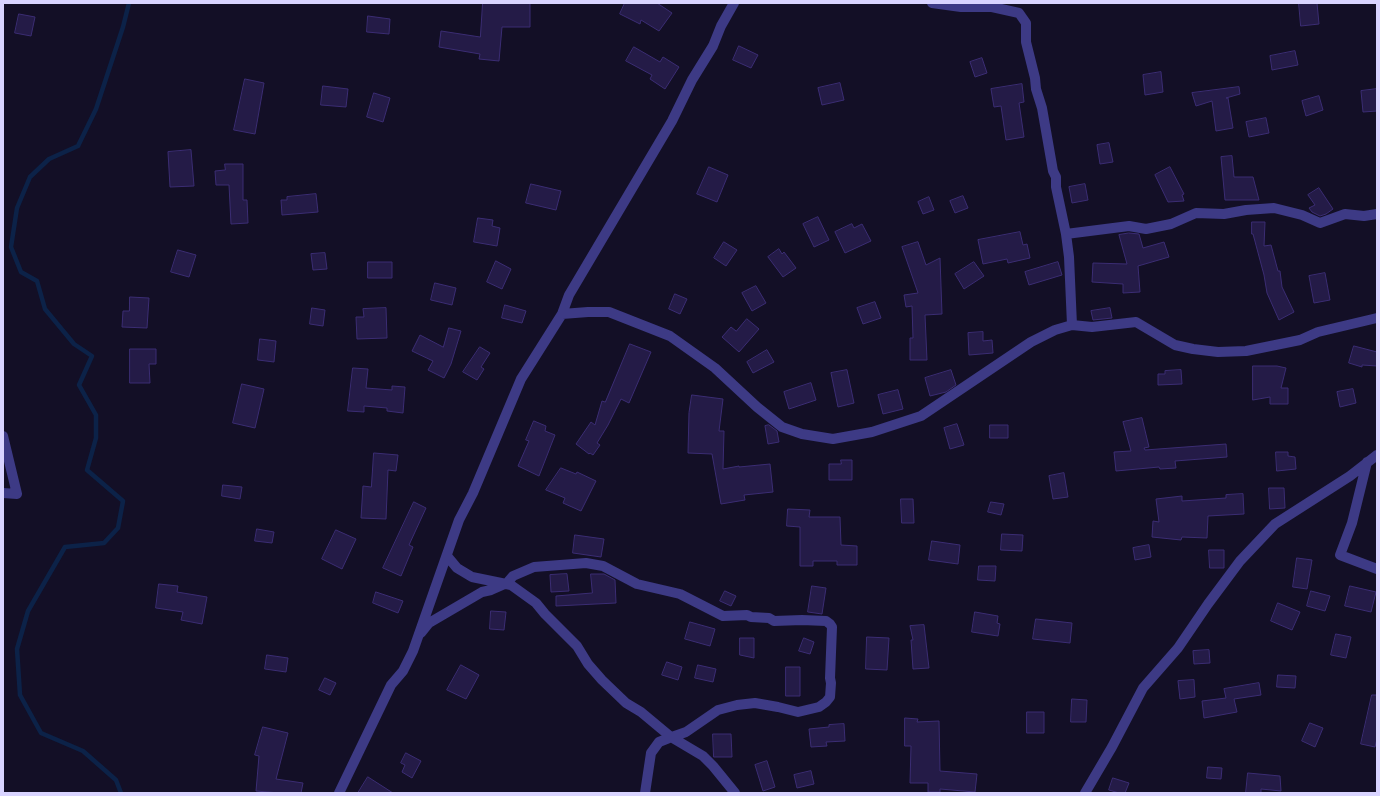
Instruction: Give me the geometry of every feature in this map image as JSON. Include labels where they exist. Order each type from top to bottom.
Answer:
[{"type":"street","points":[[339,793],[391,685],[403,671],[418,637],[459,520],[473,493],[521,379],[562,314],[569,295],[672,121],[692,80],[713,46],[721,26],[734,3]]},
{"type":"street","points":[[932,3],[961,7],[992,7],[1011,10],[1019,13],[1026,23],[1026,42],[1035,78],[1036,89],[1042,108],[1066,234],[1069,257],[1072,325]]},
{"type":"street","points":[[1066,234],[1129,226],[1146,229],[1171,224],[1196,213],[1224,214],[1246,210],[1274,208],[1302,215],[1320,223],[1344,214],[1364,216],[1377,214]]},
{"type":"street","points":[[562,314],[609,312],[670,336],[715,368],[757,407],[782,427],[802,434],[833,439],[872,432],[921,416],[1031,342],[1055,330],[1072,325],[1092,327],[1136,322],[1175,345],[1218,352],[1246,351],[1300,340],[1318,332],[1377,318]]},
{"type":"street","points":[[3,436],[17,494],[3,493]]},
{"type":"street","points":[[1085,793],[1112,747],[1143,688],[1178,648],[1240,561],[1275,524],[1350,476],[1377,455]]},
{"type":"street","points":[[1367,462],[1352,523],[1340,555],[1377,569]]},
{"type":"street","points":[[447,556],[457,568],[472,577],[512,584],[536,603],[577,646],[588,664],[602,680],[626,703],[641,712],[671,737],[703,756],[735,793]]},
{"type":"street","points":[[418,637],[429,623],[482,592],[507,583],[513,576],[534,567],[586,563],[603,566],[637,584],[680,594],[723,616],[748,615],[751,617],[769,618],[774,621],[818,621],[830,624],[832,627],[831,683],[830,697],[826,702],[819,707],[798,712],[755,703],[737,705],[718,710],[686,732],[659,742],[652,753],[644,793]]},
{"type":"building","points":[[483,3],[530,3],[530,27],[502,27],[499,61],[479,59],[480,54],[439,47],[441,31],[480,37]]},
{"type":"building","points":[[625,3],[657,3],[672,13],[659,31],[641,20],[640,24],[620,14]]},
{"type":"building","points":[[1299,3],[1317,3],[1319,24],[1301,26]]},
{"type":"building","points":[[19,14],[35,17],[31,36],[15,33]]},
{"type":"building","points":[[368,16],[390,19],[389,34],[367,32]]},
{"type":"building","points":[[739,46],[758,55],[751,68],[733,60]]},
{"type":"building","points":[[634,47],[660,62],[663,57],[679,67],[665,89],[650,79],[652,75],[626,61]]},
{"type":"building","points":[[1295,51],[1298,65],[1272,70],[1270,56]]},
{"type":"building","points":[[982,58],[987,73],[975,77],[970,62]]},
{"type":"building","points":[[1161,72],[1163,92],[1145,95],[1143,75]]},
{"type":"building","points":[[245,79],[264,83],[255,134],[234,130]]},
{"type":"building","points":[[840,83],[844,100],[822,105],[818,88]]},
{"type":"building","points":[[1022,84],[1024,102],[1019,103],[1024,137],[1006,140],[1001,106],[994,107],[991,89]]},
{"type":"building","points":[[323,86],[348,89],[346,107],[321,105]]},
{"type":"building","points":[[1239,87],[1240,94],[1226,98],[1228,98],[1233,128],[1216,131],[1212,101],[1196,106],[1192,93]]},
{"type":"building","points":[[1377,89],[1377,111],[1363,112],[1361,91]]},
{"type":"building","points":[[374,93],[390,98],[383,122],[367,117]]},
{"type":"building","points":[[1319,96],[1323,110],[1306,116],[1302,101]]},
{"type":"building","points":[[1266,118],[1269,133],[1249,137],[1246,122]]},
{"type":"building","points":[[1109,143],[1113,162],[1100,164],[1097,145]]},
{"type":"building","points":[[191,150],[194,186],[170,187],[168,152]]},
{"type":"building","points":[[1232,156],[1234,177],[1253,177],[1259,200],[1225,200],[1221,157]]},
{"type":"building","points":[[225,164],[243,164],[243,200],[247,200],[248,223],[231,224],[229,185],[216,185],[215,171],[225,170]]},
{"type":"building","points":[[709,167],[728,175],[717,202],[697,194]]},
{"type":"building","points":[[1170,167],[1184,194],[1182,195],[1184,201],[1168,202],[1155,175]]},
{"type":"building","points":[[531,184],[561,191],[556,210],[526,203]]},
{"type":"building","points":[[1085,184],[1088,200],[1072,203],[1069,187]]},
{"type":"building","points":[[1319,188],[1333,209],[1320,216],[1312,212],[1309,208],[1315,205],[1308,195]]},
{"type":"building","points":[[316,194],[318,212],[282,215],[281,200],[287,200],[287,197]]},
{"type":"building","points":[[963,196],[968,208],[955,213],[950,201]]},
{"type":"building","points":[[929,197],[934,210],[923,214],[918,202]]},
{"type":"building","points":[[818,217],[829,240],[814,247],[803,224]]},
{"type":"building","points":[[478,218],[493,220],[492,226],[500,228],[497,246],[474,242]]},
{"type":"building","points":[[1252,222],[1265,222],[1264,246],[1271,245],[1278,271],[1280,271],[1282,287],[1294,312],[1279,320],[1267,293],[1264,275],[1252,234]]},
{"type":"building","points":[[852,224],[854,228],[862,224],[871,241],[845,253],[835,232]]},
{"type":"building","points":[[1020,232],[1023,245],[1027,244],[1030,258],[1008,263],[1007,259],[983,264],[978,240]]},
{"type":"building","points":[[1129,233],[1139,234],[1143,248],[1164,242],[1169,257],[1138,266],[1140,292],[1123,293],[1123,284],[1092,282],[1093,263],[1127,264],[1119,235]]},
{"type":"building","points":[[724,242],[737,250],[726,266],[714,258]]},
{"type":"building","points":[[918,242],[926,265],[940,258],[942,314],[925,315],[927,360],[910,360],[910,338],[913,338],[912,306],[906,307],[904,295],[918,293],[902,247]]},
{"type":"building","points":[[779,249],[782,254],[784,252],[796,268],[783,277],[768,257]]},
{"type":"building","points":[[178,250],[196,255],[189,277],[171,272]]},
{"type":"building","points":[[325,253],[327,269],[313,270],[311,254]]},
{"type":"building","points":[[496,261],[511,269],[502,289],[487,282]]},
{"type":"building","points":[[368,262],[392,262],[392,278],[368,278]]},
{"type":"building","points":[[974,262],[984,276],[964,289],[955,274]]},
{"type":"building","points":[[1058,262],[1062,275],[1029,285],[1025,272]]},
{"type":"building","points":[[1325,273],[1330,300],[1314,303],[1309,276]]},
{"type":"building","points":[[435,283],[456,288],[452,305],[431,300]]},
{"type":"building","points":[[756,286],[766,303],[752,311],[742,293]]},
{"type":"building","points":[[675,294],[687,299],[680,314],[669,309]]},
{"type":"building","points":[[130,297],[149,298],[147,328],[122,327],[123,311],[129,311]]},
{"type":"building","points":[[875,302],[881,318],[863,324],[857,308]]},
{"type":"building","points":[[505,305],[526,311],[522,323],[502,318]]},
{"type":"building","points":[[312,308],[325,310],[323,326],[310,324]]},
{"type":"building","points":[[386,308],[387,338],[357,339],[356,317],[364,317],[363,309]]},
{"type":"building","points":[[1110,308],[1112,318],[1093,320],[1091,311]]},
{"type":"building","points":[[747,319],[759,329],[739,352],[722,337],[731,327],[736,331]]},
{"type":"building","points":[[449,328],[461,331],[451,364],[444,378],[428,370],[433,361],[412,351],[420,335],[443,347]]},
{"type":"building","points":[[983,332],[983,341],[992,340],[993,353],[969,355],[968,333]]},
{"type":"building","points":[[260,339],[276,341],[274,362],[258,360]]},
{"type":"building","points":[[630,344],[651,352],[629,403],[621,399],[597,443],[600,445],[593,455],[590,453],[589,454],[576,444],[591,422],[595,425],[602,401],[605,402]]},
{"type":"building","points":[[1354,346],[1377,352],[1377,366],[1362,365],[1362,367],[1349,363]]},
{"type":"building","points":[[480,347],[490,353],[481,367],[484,369],[477,380],[463,372]]},
{"type":"building","points":[[130,349],[156,349],[156,364],[149,364],[150,383],[130,383]]},
{"type":"building","points":[[767,350],[774,362],[753,373],[747,362]]},
{"type":"building","points":[[1253,366],[1277,366],[1286,368],[1281,388],[1288,388],[1288,404],[1270,404],[1270,397],[1253,400]]},
{"type":"building","points":[[353,368],[368,369],[366,388],[392,390],[392,386],[405,387],[403,413],[387,411],[387,408],[364,406],[364,412],[348,411]]},
{"type":"building","points":[[847,370],[854,403],[838,407],[831,373]]},
{"type":"building","points":[[951,370],[956,385],[946,392],[930,396],[925,378]]},
{"type":"building","points":[[1181,370],[1182,384],[1158,385],[1158,374],[1165,374],[1165,371]]},
{"type":"building","points":[[811,383],[816,400],[789,409],[784,392]]},
{"type":"building","points":[[242,384],[264,389],[255,428],[233,423]]},
{"type":"building","points":[[1353,389],[1356,403],[1340,407],[1337,392]]},
{"type":"building","points":[[898,390],[903,409],[883,414],[878,395]]},
{"type":"building","points":[[692,395],[723,399],[719,431],[724,431],[723,469],[739,466],[770,464],[773,492],[744,495],[745,500],[721,504],[712,454],[688,453],[689,413]]},
{"type":"building","points":[[1142,418],[1149,447],[1144,448],[1145,450],[1226,444],[1227,457],[1175,461],[1176,468],[1160,469],[1159,467],[1116,471],[1114,452],[1131,451],[1123,422]]},
{"type":"building","points":[[534,421],[546,426],[545,431],[555,435],[539,476],[518,466],[529,441],[526,440]]},
{"type":"building","points":[[957,424],[964,445],[950,449],[944,428]]},
{"type":"building","points":[[769,425],[777,431],[779,442],[768,444],[765,426]]},
{"type":"building","points":[[990,425],[1008,425],[1008,438],[990,438]]},
{"type":"building","points":[[1276,452],[1288,452],[1288,456],[1295,457],[1296,469],[1277,471]]},
{"type":"building","points":[[374,453],[398,455],[396,471],[388,470],[386,519],[361,518],[363,486],[371,487]]},
{"type":"building","points":[[841,460],[852,460],[852,480],[829,480],[829,464],[841,464]]},
{"type":"building","points":[[561,468],[576,474],[577,472],[596,481],[581,511],[563,503],[565,498],[546,490]]},
{"type":"building","points":[[1064,473],[1068,497],[1053,499],[1049,476]]},
{"type":"building","points":[[223,485],[242,487],[240,499],[222,496]]},
{"type":"building","points":[[1269,488],[1284,488],[1285,508],[1270,509]]},
{"type":"building","points":[[1243,494],[1244,514],[1208,516],[1207,538],[1182,537],[1181,540],[1152,537],[1153,521],[1159,522],[1156,499],[1182,496],[1182,501],[1226,498],[1226,495]]},
{"type":"building","points":[[901,499],[913,499],[914,523],[902,523]]},
{"type":"building","points":[[414,502],[426,508],[409,545],[413,547],[401,576],[383,568]]},
{"type":"building","points":[[991,502],[1004,504],[1001,515],[988,512]]},
{"type":"building","points":[[788,509],[810,510],[809,517],[840,517],[841,545],[857,546],[857,565],[837,565],[837,561],[813,561],[813,566],[800,566],[800,527],[787,526]]},
{"type":"building","points":[[257,529],[274,532],[272,543],[255,541]]},
{"type":"building","points":[[336,530],[356,539],[342,569],[322,559]]},
{"type":"building","points":[[1002,534],[1023,535],[1022,551],[1001,550]]},
{"type":"building","points":[[575,535],[604,539],[601,557],[573,553]]},
{"type":"building","points":[[932,541],[960,545],[958,564],[929,560]]},
{"type":"building","points":[[1149,545],[1151,557],[1135,560],[1133,548]]},
{"type":"building","points":[[1209,550],[1224,550],[1224,568],[1210,568]]},
{"type":"building","points":[[1297,558],[1312,560],[1307,589],[1293,587]]},
{"type":"building","points":[[979,566],[996,566],[995,581],[978,580]]},
{"type":"building","points":[[567,574],[569,591],[551,592],[550,575]]},
{"type":"building","points":[[591,574],[604,574],[615,580],[616,603],[556,606],[556,596],[592,593]]},
{"type":"building","points":[[159,584],[178,586],[177,592],[207,597],[202,624],[181,620],[183,612],[156,608]]},
{"type":"building","points":[[812,586],[826,588],[822,614],[808,612]]},
{"type":"building","points":[[1350,586],[1376,592],[1371,612],[1345,606]]},
{"type":"building","points":[[725,591],[736,596],[731,606],[720,601]]},
{"type":"building","points":[[1311,591],[1330,596],[1325,611],[1307,606]]},
{"type":"building","points":[[376,592],[403,601],[398,613],[373,603]]},
{"type":"building","points":[[1278,603],[1300,612],[1292,630],[1271,621]]},
{"type":"building","points":[[491,611],[506,612],[504,630],[490,629]]},
{"type":"building","points":[[975,612],[998,616],[997,623],[1000,624],[998,636],[972,632]]},
{"type":"building","points":[[1036,619],[1072,623],[1070,643],[1033,639]]},
{"type":"building","points":[[690,622],[715,629],[710,646],[685,639]]},
{"type":"building","points":[[924,625],[929,668],[913,669],[911,640],[913,640],[910,626]]},
{"type":"building","points":[[1336,634],[1351,637],[1346,658],[1331,655]]},
{"type":"building","points":[[867,637],[889,638],[887,670],[866,669]]},
{"type":"building","points":[[740,638],[754,638],[754,658],[740,655]]},
{"type":"building","points":[[804,638],[814,642],[810,654],[799,651]]},
{"type":"building","points":[[1209,650],[1210,663],[1194,664],[1193,651]]},
{"type":"building","points":[[267,655],[288,658],[286,672],[265,669]]},
{"type":"building","points":[[667,662],[682,667],[678,680],[662,675]]},
{"type":"building","points":[[461,665],[479,675],[466,699],[447,690]]},
{"type":"building","points":[[698,665],[716,669],[713,682],[695,678]]},
{"type":"building","points":[[786,667],[800,667],[800,696],[786,696]]},
{"type":"building","points":[[1278,675],[1296,676],[1295,688],[1277,687]]},
{"type":"building","points":[[325,678],[336,683],[330,695],[319,690]]},
{"type":"building","points":[[1194,680],[1195,697],[1180,699],[1178,681]]},
{"type":"building","points":[[1259,683],[1261,695],[1234,699],[1237,712],[1204,718],[1202,701],[1226,698],[1224,689]]},
{"type":"building","points":[[1372,695],[1377,695],[1377,739],[1375,747],[1361,744]]},
{"type":"building","points":[[1072,699],[1087,700],[1086,722],[1071,722]]},
{"type":"building","points":[[1027,712],[1044,712],[1044,733],[1027,733]]},
{"type":"building","points":[[905,718],[918,719],[917,722],[939,721],[940,771],[977,774],[975,792],[940,789],[940,792],[928,792],[928,783],[910,783],[911,746],[905,746]]},
{"type":"building","points":[[1310,723],[1323,728],[1315,747],[1302,741]]},
{"type":"building","points":[[844,724],[845,741],[826,742],[827,746],[811,747],[809,729]]},
{"type":"building","points":[[263,727],[288,733],[276,779],[303,783],[301,793],[256,791],[259,756],[255,755]]},
{"type":"building","points":[[713,734],[731,734],[732,757],[714,757]]},
{"type":"building","points":[[406,753],[421,761],[412,778],[402,772],[405,765],[401,763]]},
{"type":"building","points":[[767,761],[775,787],[763,791],[755,765]]},
{"type":"building","points":[[1208,767],[1222,768],[1221,779],[1207,778]]},
{"type":"building","points":[[811,771],[814,784],[797,788],[794,775]]},
{"type":"building","points":[[1248,773],[1280,776],[1281,791],[1261,789],[1261,793],[1246,793]]},
{"type":"building","points":[[368,777],[393,793],[358,793]]},
{"type":"building","points":[[1113,778],[1129,783],[1125,793],[1109,790]]},
{"type":"waterway","points":[[121,793],[116,780],[83,751],[41,733],[20,695],[17,649],[28,611],[65,547],[104,543],[118,528],[123,501],[87,470],[96,438],[96,415],[79,385],[92,356],[74,344],[45,309],[37,281],[21,272],[11,247],[17,208],[30,177],[49,159],[78,146],[96,109],[123,27],[129,3]]}]
